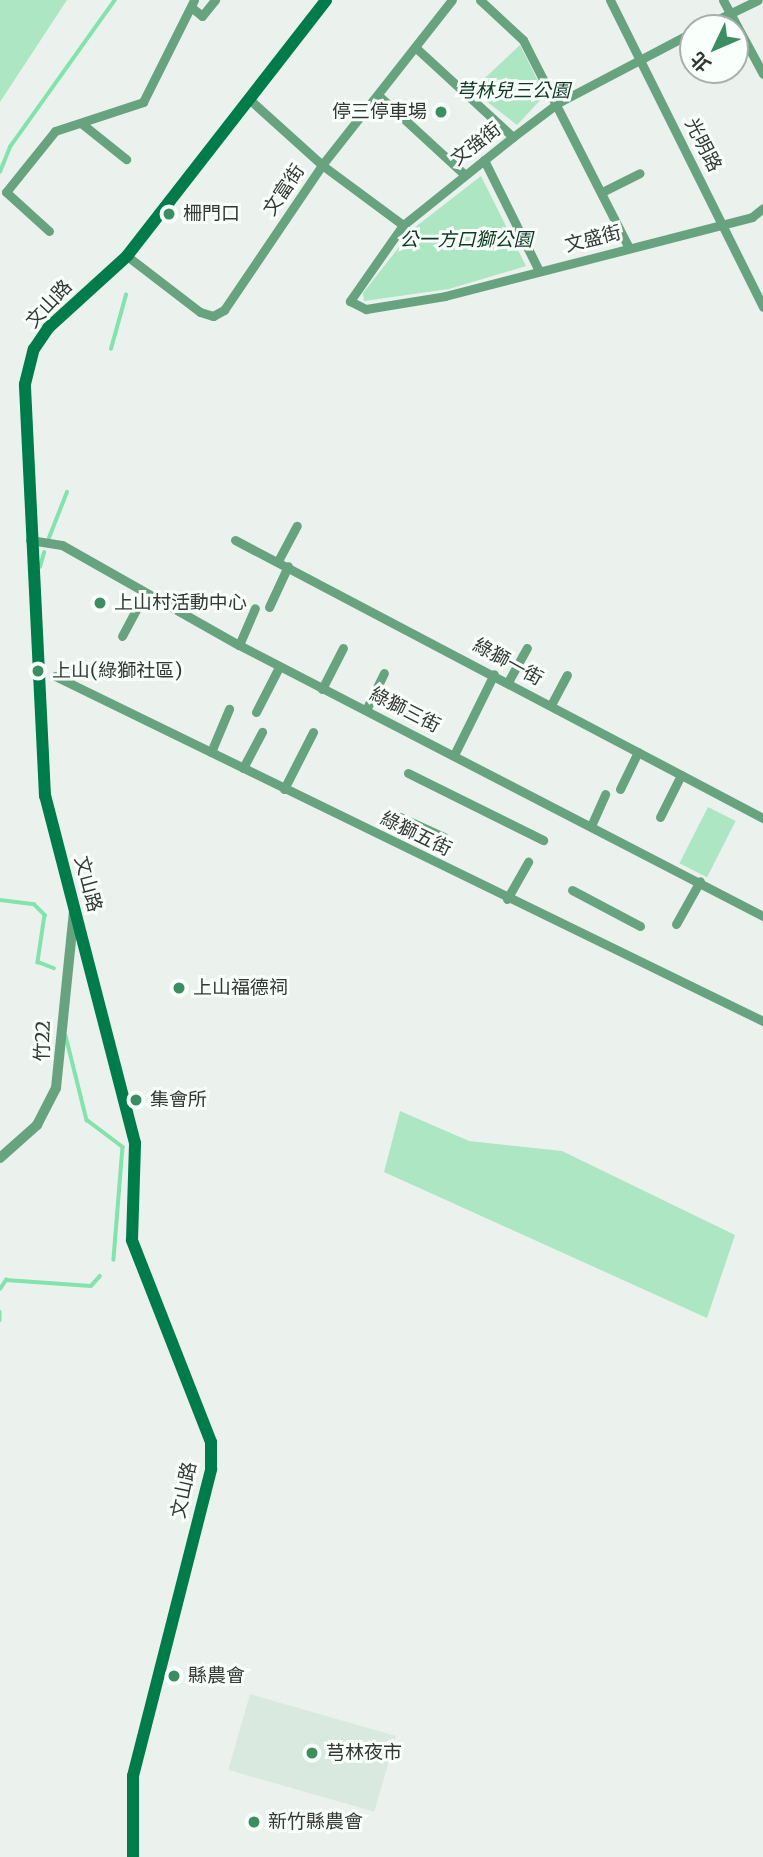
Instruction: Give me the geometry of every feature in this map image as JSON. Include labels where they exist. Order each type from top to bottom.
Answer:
[{"type":"main road","name":"文山路","points":[[133,1857],[133,1776],[211,1469],[211,1442],[132,1240],[135,1143],[38,758],[27,369],[48,328],[127,256],[326,0]]},
{"type":"street","points":[[49,231],[6,192],[55,131],[143,102],[193,4],[202,16],[215,0]]},
{"type":"street","name":"文富街","points":[[127,256],[213,316],[224,310],[322,165],[452,0]]},
{"type":"street","points":[[480,0],[523,40],[558,103],[629,248]]},
{"type":"street","name":"光明路","points":[[610,0],[724,224],[763,307]]},
{"type":"street","points":[[723,0],[763,74]]},
{"type":"street","points":[[731,13],[758,0]]},
{"type":"street","name":"文強街","points":[[350,301],[403,225],[465,175],[558,103],[679,39]]},
{"type":"street","points":[[415,47],[513,137]]},
{"type":"street","points":[[378,95],[465,175]]},
{"type":"street","points":[[249,99],[322,165],[403,225]]},
{"type":"street","points":[[81,123],[126,159]]},
{"type":"street","points":[[484,160],[539,271]]},
{"type":"street","points":[[602,192],[640,173]]},
{"type":"street","name":"文盛街","points":[[350,301],[355,308],[379,306],[539,271],[724,224],[763,208]]},
{"type":"street","points":[[278,561],[297,526]]},
{"type":"street","name":"綠獅三街","points":[[30,540],[62,545],[279,667],[763,916]]},
{"type":"street","name":"綠獅一街","points":[[235,540],[763,818]]},
{"type":"street","points":[[269,607],[288,566]]},
{"type":"street","points":[[121,636],[145,593]]},
{"type":"street","points":[[239,645],[255,608]]},
{"type":"street","points":[[322,689],[343,648]]},
{"type":"street","points":[[508,682],[527,648]]},
{"type":"street","points":[[256,712],[279,667]]},
{"type":"street","points":[[366,710],[384,674]]},
{"type":"street","points":[[454,755],[494,674]]},
{"type":"street","points":[[551,705],[567,675]]},
{"type":"street","name":"綠獅五街","points":[[55,676],[507,899],[763,1021]]},
{"type":"street","points":[[211,752],[229,709]]},
{"type":"street","points":[[243,768],[262,732]]},
{"type":"street","points":[[284,789],[313,732]]},
{"type":"street","points":[[620,789],[638,752]]},
{"type":"street","points":[[408,773],[543,841]]},
{"type":"street","points":[[660,817],[681,775]]},
{"type":"street","points":[[591,826],[605,794]]},
{"type":"street","points":[[389,812],[444,837]]},
{"type":"street","points":[[507,899],[528,862]]},
{"type":"street","points":[[676,924],[699,881]]},
{"type":"street","points":[[572,890],[640,926]]},
{"type":"street","name":"竹22","points":[[0,1158],[37,1125],[56,1088],[75,904]]},
{"type":"shaded area","name":"芎林夜市","points":[[250,1694],[396,1736],[374,1812],[228,1770]]},
{"type":"green space","points":[[0,0],[67,0],[0,102]]},
{"type":"green space","name":"芎林兒三公園","points":[[520,45],[545,95],[517,125],[472,90]]},
{"type":"green space","name":"公一方口獅公園","points":[[481,176],[526,266],[449,289],[364,301],[363,293],[414,228]]},
{"type":"green space","points":[[708,807],[736,821],[707,877],[679,863]]},
{"type":"green space","points":[[400,1111],[469,1141],[562,1151],[735,1235],[707,1318],[384,1172]]},
{"type":"waterway","points":[[0,172],[10,147],[115,0]]},
{"type":"waterway","points":[[111,349],[126,295]]},
{"type":"waterway","points":[[49,538],[67,492]]},
{"type":"waterway","points":[[40,567],[44,553]]},
{"type":"waterway","points":[[0,900],[34,904],[45,915],[38,962],[54,968]]},
{"type":"waterway","points":[[66,1036],[87,1120],[123,1147],[114,1260]]},
{"type":"waterway","points":[[0,1289],[6,1280],[91,1286],[100,1276]]},
{"type":"waterway","points":[[0,1312],[0,1320]]},
{"type":"place","name":"停三停車場","points":[[441,112]]},
{"type":"place","name":"柵門口","points":[[169,214]]},
{"type":"place","name":"上山村活動中心","points":[[100,603]]},
{"type":"place","name":"上山(綠獅社區)","points":[[38,671]]},
{"type":"place","name":"上山福德祠","points":[[179,988]]},
{"type":"place","name":"集會所","points":[[136,1100]]},
{"type":"place","name":"縣農會","points":[[174,1676]]},
{"type":"place","name":"芎林夜市","points":[[312,1753]]},
{"type":"place","name":"新竹縣農會","points":[[254,1822]]}]
